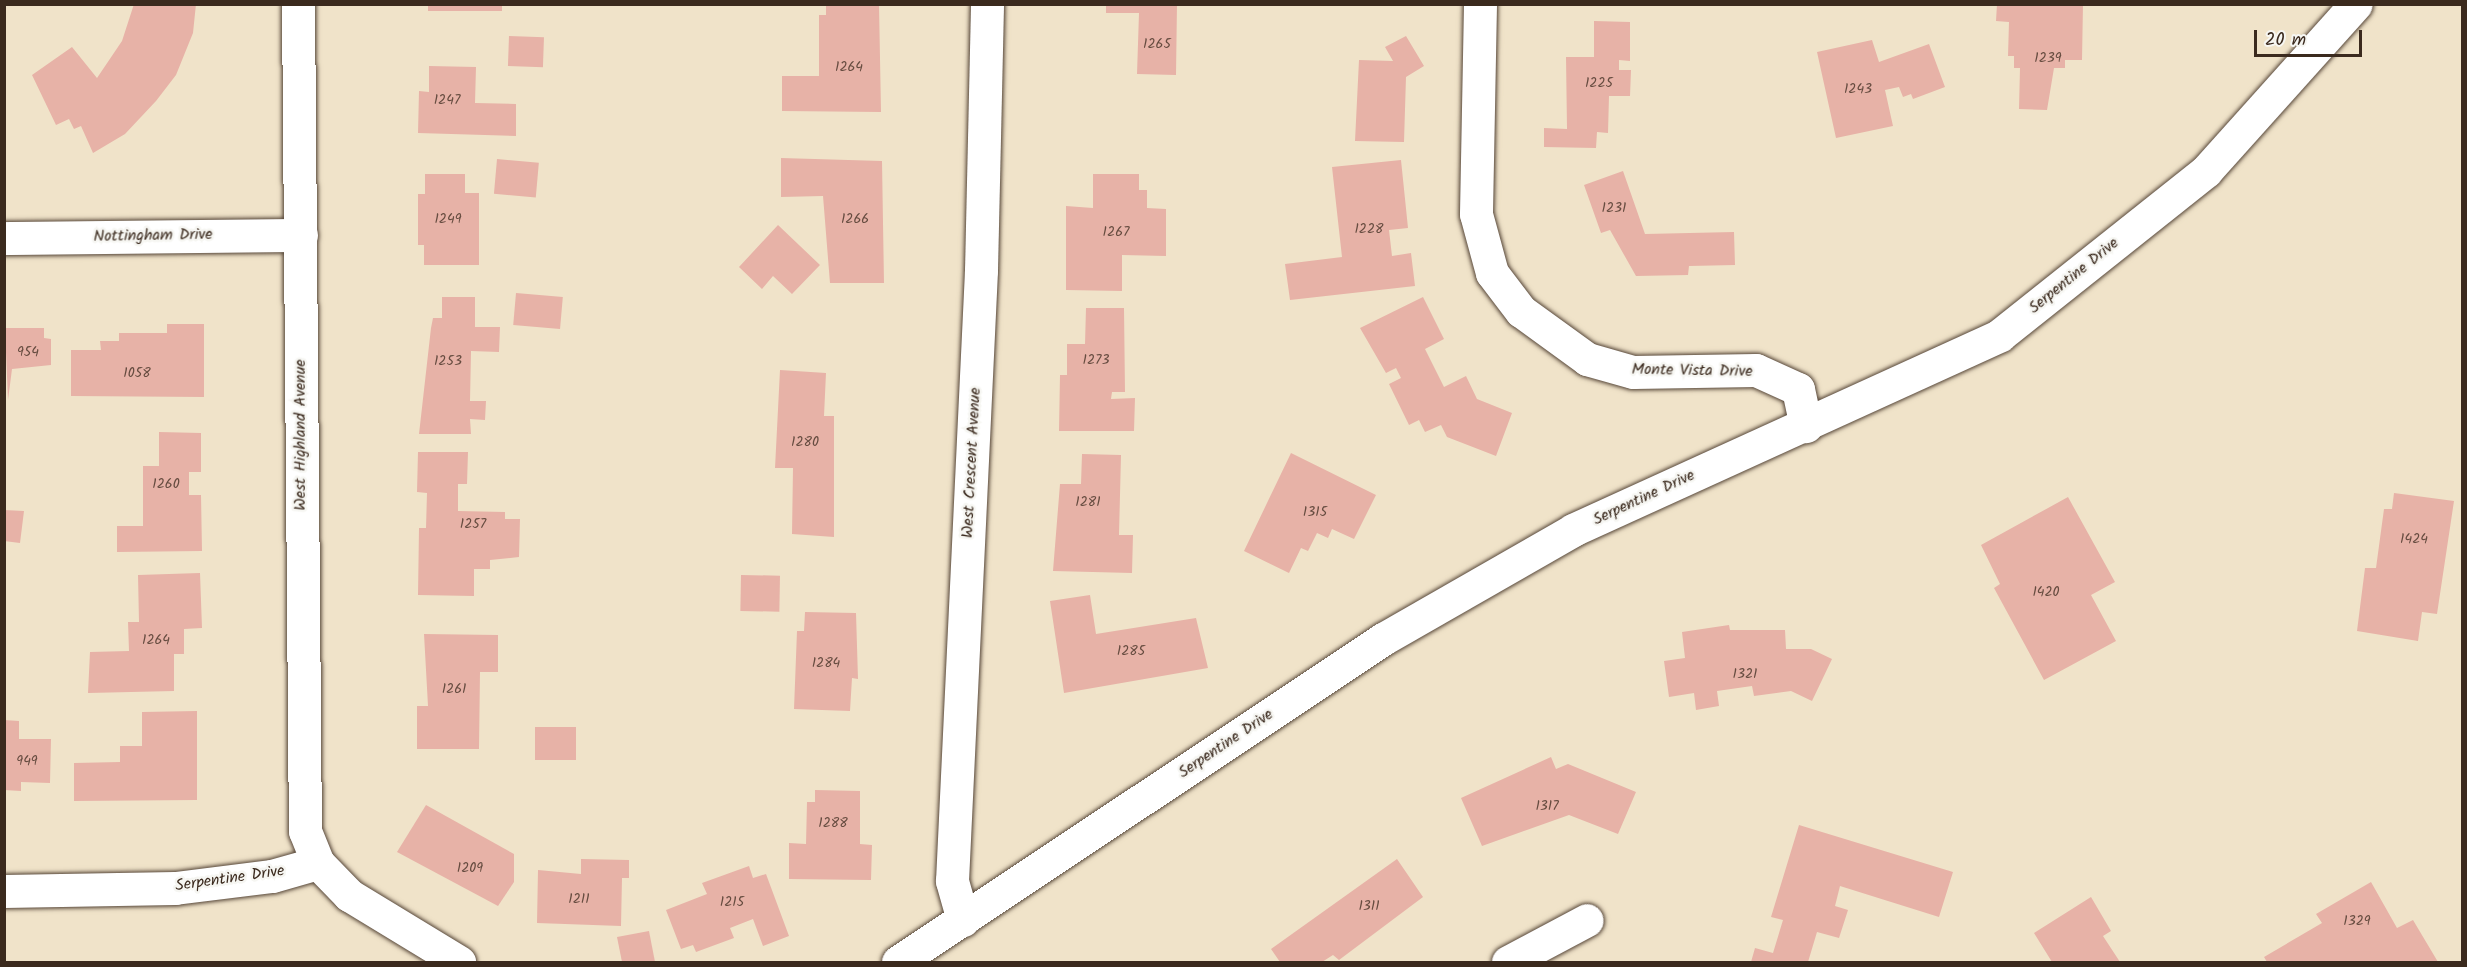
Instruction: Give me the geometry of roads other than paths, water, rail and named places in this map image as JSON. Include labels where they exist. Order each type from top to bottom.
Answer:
[{"type":"street","name":"West Highland Avenue","points":[[298,4],[301,235],[301,785],[305,831],[318,863]]},
{"type":"street","name":"West Crescent Avenue","points":[[963,920],[952,881],[981,270],[987,4]]},
{"type":"street","name":"Monte Vista Drive","points":[[1480,4],[1476,214],[1492,273],[1521,311],[1587,359],[1633,372],[1756,370],[1798,389],[1806,426]]},
{"type":"street","name":"Serpentine Drive","points":[[898,963],[1383,639],[1574,530],[1806,426],[2000,335],[2206,171],[2356,4]]},
{"type":"street","name":"Nottingham Drive","points":[[4,238],[301,235]]},
{"type":"street","name":"Serpentine Drive","points":[[4,891],[175,888],[272,876],[318,863]]},
{"type":"street","points":[[318,863],[349,895],[459,963]]},
{"type":"street","points":[[1508,963],[1587,920]]}]
